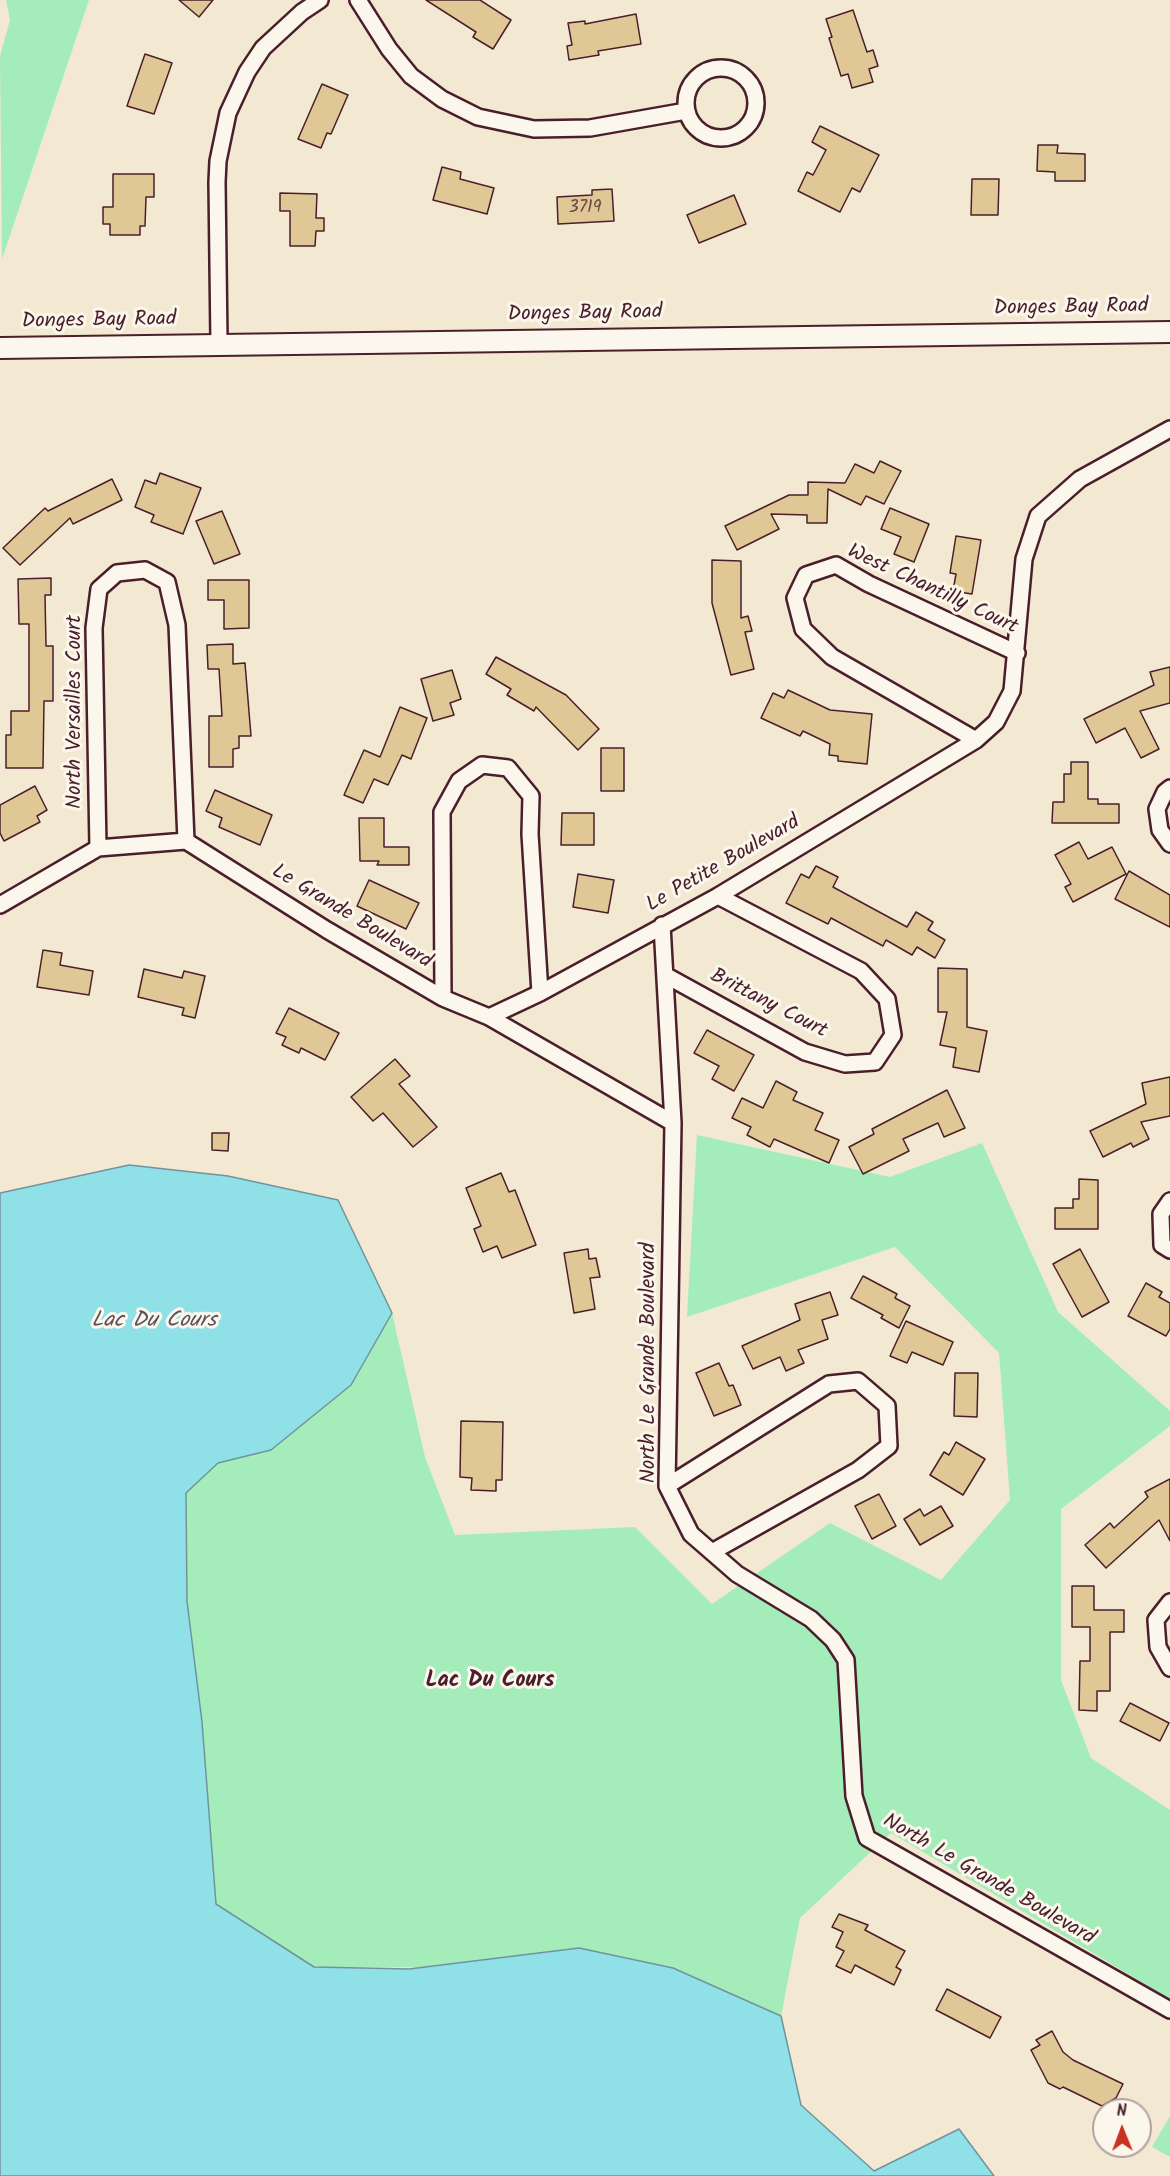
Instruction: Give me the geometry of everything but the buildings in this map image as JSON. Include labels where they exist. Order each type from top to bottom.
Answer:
[{"type":"street","points":[[219,344],[217,182],[218,161],[228,113],[247,72],[263,48],[302,12],[320,0]]},
{"type":"street","points":[[358,0],[389,49],[411,76],[442,99],[478,117],[534,129],[590,128],[686,111]]},
{"type":"street","points":[[717,67],[740,73],[755,92],[754,115],[740,132],[730,137],[708,136],[698,130],[686,111],[688,87],[705,70],[717,67]]},
{"type":"street","name":"Donges Bay Road","points":[[0,348],[1170,332]]},
{"type":"street","name":"Le Petite Boulevard","points":[[489,1017],[540,993],[718,896],[975,740],[996,722],[1012,691],[1024,559],[1038,516],[1080,479],[1170,429]]},
{"type":"street","name":"West Chantilly Court","points":[[975,740],[832,657],[803,628],[795,598],[806,575],[836,565],[869,585],[1017,653]]},
{"type":"street","name":"North Versailles Court","points":[[98,848],[94,628],[99,589],[117,573],[145,570],[167,582],[177,625],[186,841]]},
{"type":"street","points":[[443,998],[442,812],[459,781],[482,765],[508,768],[531,796],[530,834],[540,993]]},
{"type":"street","points":[[1170,788],[1165,792],[1157,809],[1160,830],[1170,844]]},
{"type":"street","points":[[0,904],[98,848],[186,841]]},
{"type":"street","name":"Le Grande Boulevard","points":[[186,841],[327,930],[443,998],[489,1017],[673,1123]]},
{"type":"street","name":"Brittany Court","points":[[665,975],[805,1052],[845,1064],[875,1062],[893,1035],[887,999],[861,971],[718,896]]},
{"type":"street","name":"North Le Grande Boulevard","points":[[662,925],[673,1123],[667,1486],[691,1534],[737,1574],[811,1619],[833,1640],[846,1660],[854,1796],[867,1838],[1170,2010]]},
{"type":"street","points":[[1170,1202],[1161,1214],[1162,1245],[1170,1250]]},
{"type":"street","points":[[667,1486],[829,1384],[858,1381],[887,1406],[889,1446],[858,1470],[712,1552]]},
{"type":"street","points":[[1170,1602],[1156,1620],[1158,1647],[1170,1668]]},
{"type":"green space","points":[[6,0],[89,0],[2,259],[0,56],[10,20]]},
{"type":"green space","points":[[697,1135],[890,1177],[982,1143],[1058,1312],[1170,1411],[1170,1426],[1061,1509],[1061,1680],[1091,1758],[1170,1810],[1170,1999],[891,1833],[800,1918],[781,2016],[673,1968],[314,1967],[216,1904],[202,1722],[187,1601],[186,1493],[218,1463],[271,1450],[351,1385],[392,1313],[425,1457],[455,1535],[635,1527],[712,1604],[830,1523],[941,1580],[1010,1500],[999,1353],[895,1247],[687,1317]]},
{"type":"green space","points":[[1170,2116],[1170,2157],[1152,2147]]},
{"type":"water","name":"Lac Du Cours","points":[[129,1165],[228,1176],[338,1200],[392,1313],[351,1385],[271,1450],[218,1463],[186,1493],[187,1601],[202,1722],[216,1904],[314,1967],[409,1969],[579,1948],[673,1968],[781,2016],[801,2105],[874,2171],[959,2129],[994,2176],[0,2176],[0,1193]]},
{"type":"district","name":"Lac Du Cours","points":[[490,1682]]}]
